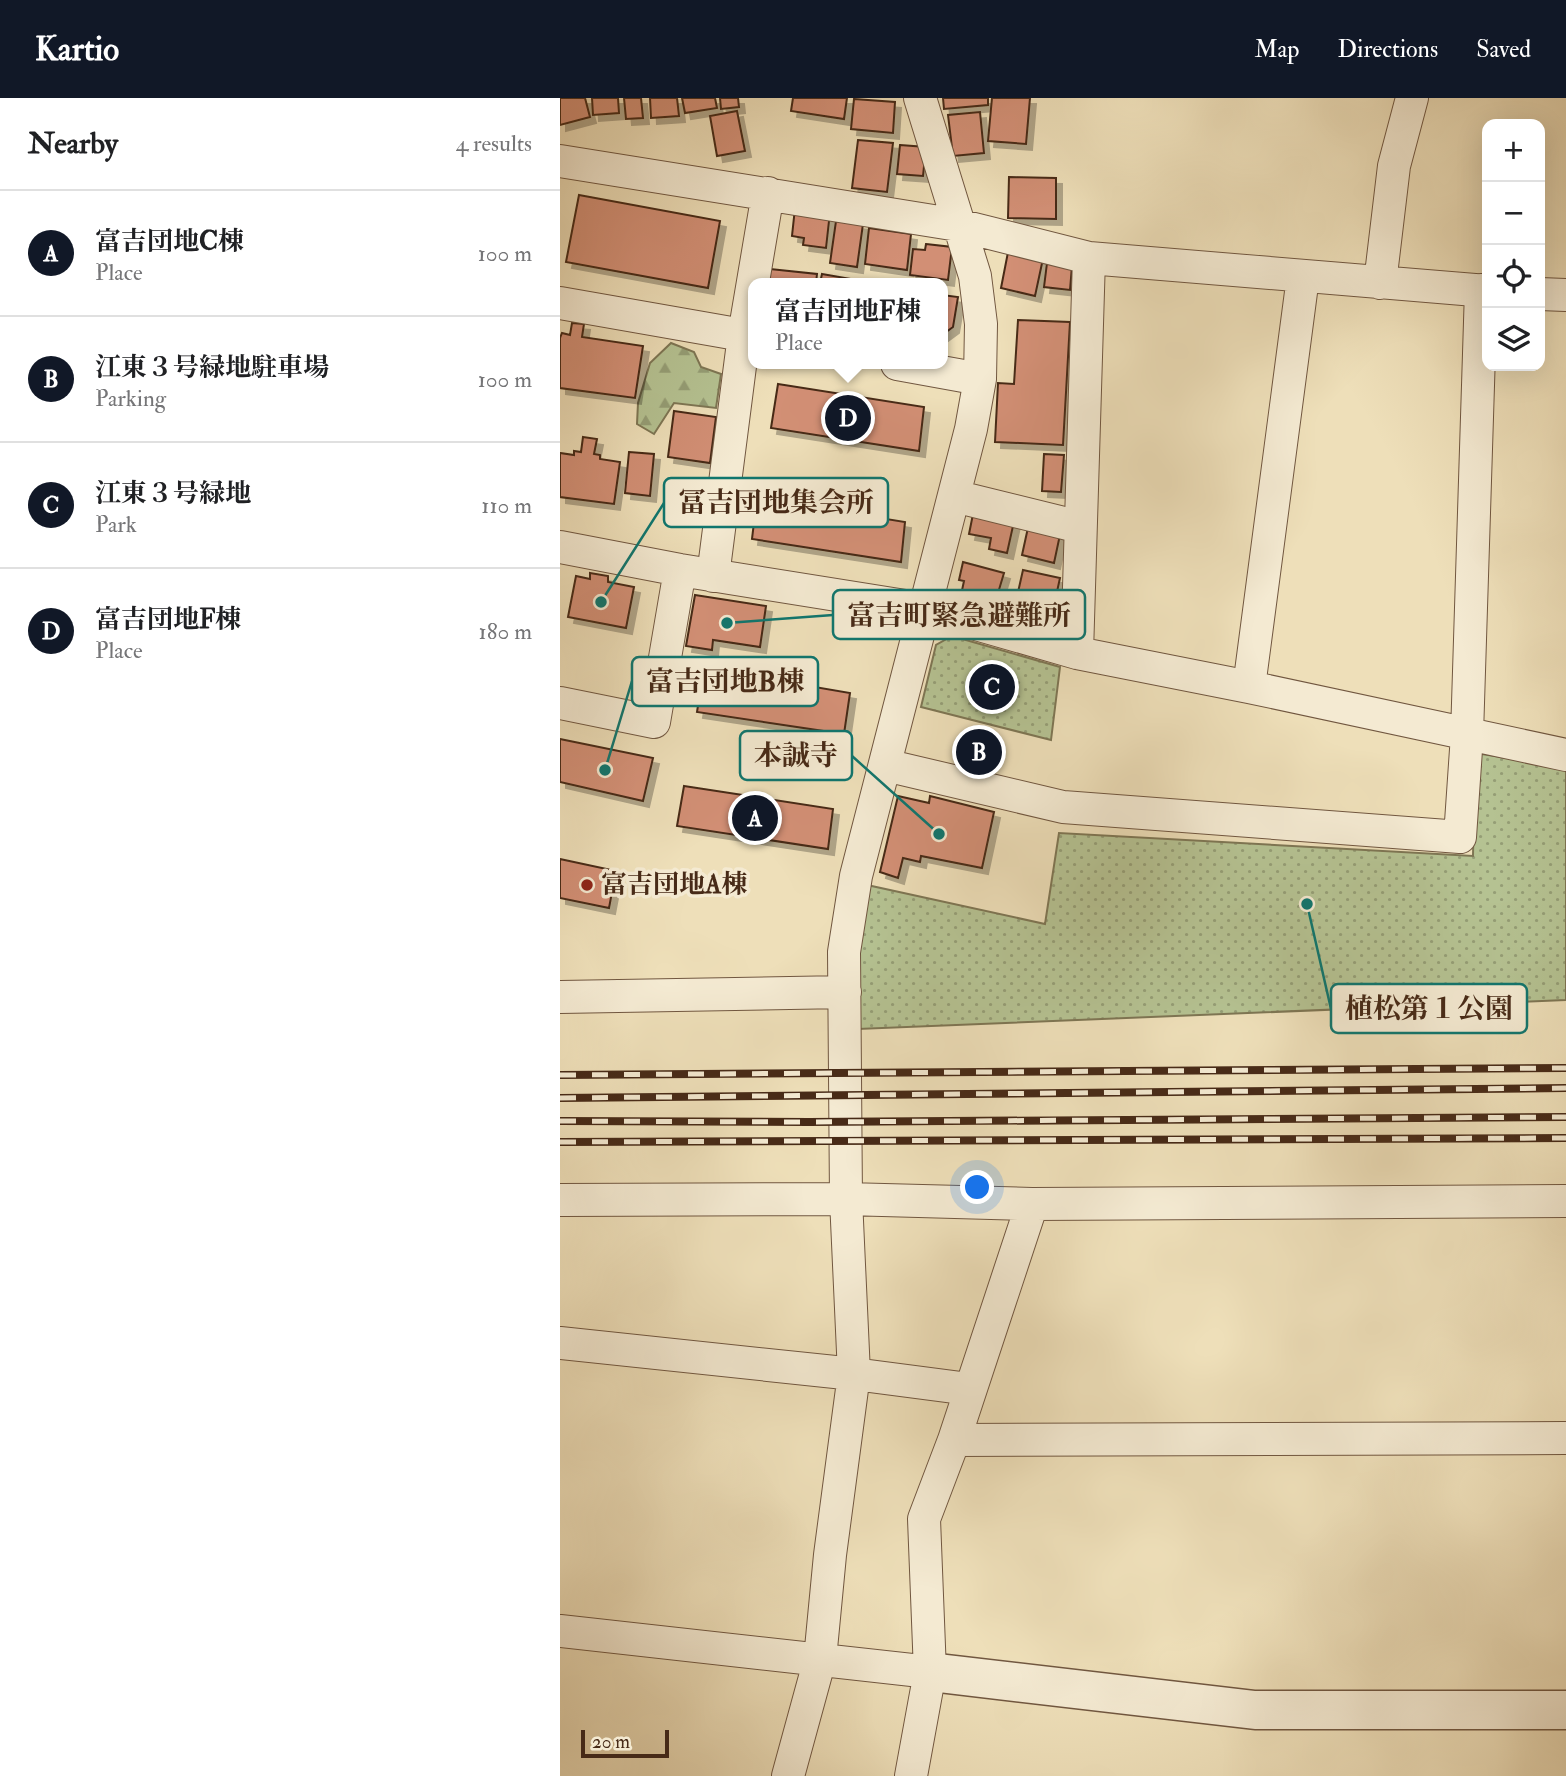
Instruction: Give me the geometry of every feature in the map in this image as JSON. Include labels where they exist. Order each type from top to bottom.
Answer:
[{"type":"street","points":[[788,1776],[820,1659],[854,1374],[846,1199],[844,952],[856,876],[971,429],[980,379],[981,324],[975,276],[920,98]]},
{"type":"street","points":[[1380,283],[1394,166],[1412,98]]},
{"type":"street","points":[[560,161],[958,225],[1088,258],[1482,290]]},
{"type":"street","points":[[757,278],[768,193]]},
{"type":"street","points":[[1077,653],[1088,258]]},
{"type":"street","points":[[1249,687],[1303,277]]},
{"type":"street","points":[[1545,294],[1566,295]]},
{"type":"street","points":[[560,303],[748,336]]},
{"type":"street","points":[[885,765],[1063,807],[1460,836],[1467,735],[1483,308]]},
{"type":"street","points":[[713,576],[748,343]]},
{"type":"street","points":[[925,369],[980,379]]},
{"type":"street","points":[[954,496],[1080,527]]},
{"type":"street","points":[[560,547],[713,576],[923,609],[1077,653],[1566,755]]},
{"type":"street","points":[[560,703],[654,722],[680,570]]},
{"type":"street","points":[[560,997],[845,992]]},
{"type":"street","points":[[560,1200],[846,1199],[1032,1204],[1566,1201]]},
{"type":"street","points":[[911,1776],[930,1672],[924,1519],[954,1440],[1032,1204]]},
{"type":"street","points":[[560,1343],[969,1389]]},
{"type":"street","points":[[954,1440],[1566,1438]]},
{"type":"street","points":[[560,1631],[1255,1710],[1566,1710]]},
{"type":"green space","points":[[671,343],[694,352],[701,367],[721,374],[716,408],[674,403],[654,434],[637,424],[638,403],[650,363]]},
{"type":"green space","points":[[952,636],[1060,667],[1051,740],[921,707],[936,645]]},
{"type":"green space","points":[[1475,753],[1566,767],[1566,1000],[858,1029],[856,933],[867,885],[1045,924],[1059,833],[1473,856]]},
{"type":"building","points":[[560,98],[585,98],[590,117],[560,125]]},
{"type":"building","points":[[592,98],[618,98],[619,113],[593,115]]},
{"type":"building","points":[[624,98],[641,98],[643,118],[626,119]]},
{"type":"building","points":[[650,98],[677,98],[679,116],[651,118]]},
{"type":"building","points":[[682,98],[715,98],[717,108],[685,113]]},
{"type":"building","points":[[720,98],[738,98],[739,107],[721,109]]},
{"type":"building","points":[[793,98],[847,98],[844,119],[791,111]]},
{"type":"building","points":[[943,98],[988,98],[988,105],[944,109]]},
{"type":"building","points":[[992,98],[1030,98],[1026,144],[988,141]]},
{"type":"building","points":[[854,99],[895,102],[893,133],[851,129]]},
{"type":"building","points":[[737,111],[745,151],[717,156],[710,116]]},
{"type":"building","points":[[980,112],[984,153],[953,156],[948,115]]},
{"type":"building","points":[[858,140],[893,143],[887,192],[852,188]]},
{"type":"building","points":[[900,145],[926,147],[923,176],[897,174]]},
{"type":"building","points":[[1009,177],[1056,178],[1056,219],[1008,218]]},
{"type":"building","points":[[579,195],[720,221],[708,288],[566,262]]},
{"type":"building","points":[[795,208],[830,212],[826,248],[803,245],[804,238],[792,236]]},
{"type":"building","points":[[836,221],[863,224],[857,267],[830,263]]},
{"type":"building","points":[[869,228],[911,234],[907,270],[865,264]]},
{"type":"building","points":[[926,244],[952,247],[948,280],[910,275],[913,249],[925,250]]},
{"type":"building","points":[[1009,247],[1044,254],[1035,296],[1001,288]]},
{"type":"building","points":[[1047,263],[1072,266],[1070,290],[1044,287]]},
{"type":"building","points":[[770,269],[817,274],[817,278],[769,278]]},
{"type":"building","points":[[822,274],[845,278],[821,278]]},
{"type":"building","points":[[948,296],[958,297],[953,327],[948,331]]},
{"type":"building","points":[[1018,320],[1070,322],[1063,445],[995,442],[998,383],[1014,384]]},
{"type":"building","points":[[572,323],[584,324],[582,337],[643,346],[635,398],[560,388],[560,338],[562,333],[570,335]]},
{"type":"building","points":[[778,384],[924,407],[919,451],[771,428]]},
{"type":"building","points":[[674,411],[716,417],[710,463],[668,457]]},
{"type":"building","points":[[583,437],[597,439],[594,454],[600,455],[600,459],[620,462],[614,504],[560,497],[560,453],[574,455],[574,451],[581,452]]},
{"type":"building","points":[[629,452],[654,454],[650,496],[625,493]]},
{"type":"building","points":[[1044,454],[1064,455],[1061,492],[1042,491]]},
{"type":"building","points":[[757,498],[905,522],[901,562],[752,539]]},
{"type":"building","points":[[973,514],[1015,517],[1007,553],[989,549],[991,538],[969,534]]},
{"type":"building","points":[[1029,523],[1061,530],[1054,563],[1022,555]]},
{"type":"building","points":[[963,562],[1004,573],[998,593],[993,592],[990,602],[961,595],[964,581],[959,580]]},
{"type":"building","points":[[1023,570],[1060,578],[1051,619],[1014,610]]},
{"type":"building","points":[[590,573],[608,576],[608,582],[634,587],[626,628],[568,617],[576,576],[590,579]]},
{"type":"building","points":[[695,595],[766,606],[760,647],[713,640],[712,650],[686,646]]},
{"type":"building","points":[[704,668],[850,693],[844,734],[697,712]]},
{"type":"building","points":[[560,739],[653,758],[643,801],[560,782]]},
{"type":"building","points":[[684,786],[833,809],[828,849],[677,826]]},
{"type":"building","points":[[898,796],[929,803],[930,796],[994,812],[982,868],[921,856],[920,862],[903,858],[898,878],[880,872]]},
{"type":"building","name":"富吉団地A棟","points":[[560,859],[616,871],[609,908],[560,898]]},
{"type":"railway","points":[[560,1075],[1566,1068]]},
{"type":"railway","points":[[560,1098],[1566,1088]]},
{"type":"railway","points":[[560,1121],[1566,1117]]},
{"type":"railway","points":[[560,1142],[1566,1138]]},
{"type":"place","name":"富吉団地F棟","points":[[848,418]]},
{"type":"place","name":"冨吉団地集会所","points":[[601,602]]},
{"type":"place","name":"富吉町緊急避難所","points":[[727,623]]},
{"type":"place","name":"江東３号緑地","points":[[992,687]]},
{"type":"place","name":"江東３号緑地駐車場","points":[[979,752]]},
{"type":"place","name":"富吉団地B棟","points":[[605,770]]},
{"type":"place","name":"富吉団地C棟","points":[[755,818]]},
{"type":"place","name":"本誠寺","points":[[939,834]]},
{"type":"place","name":"富吉団地A棟","points":[[587,885]]},
{"type":"place","name":"植松第１公園","points":[[1307,904]]}]
